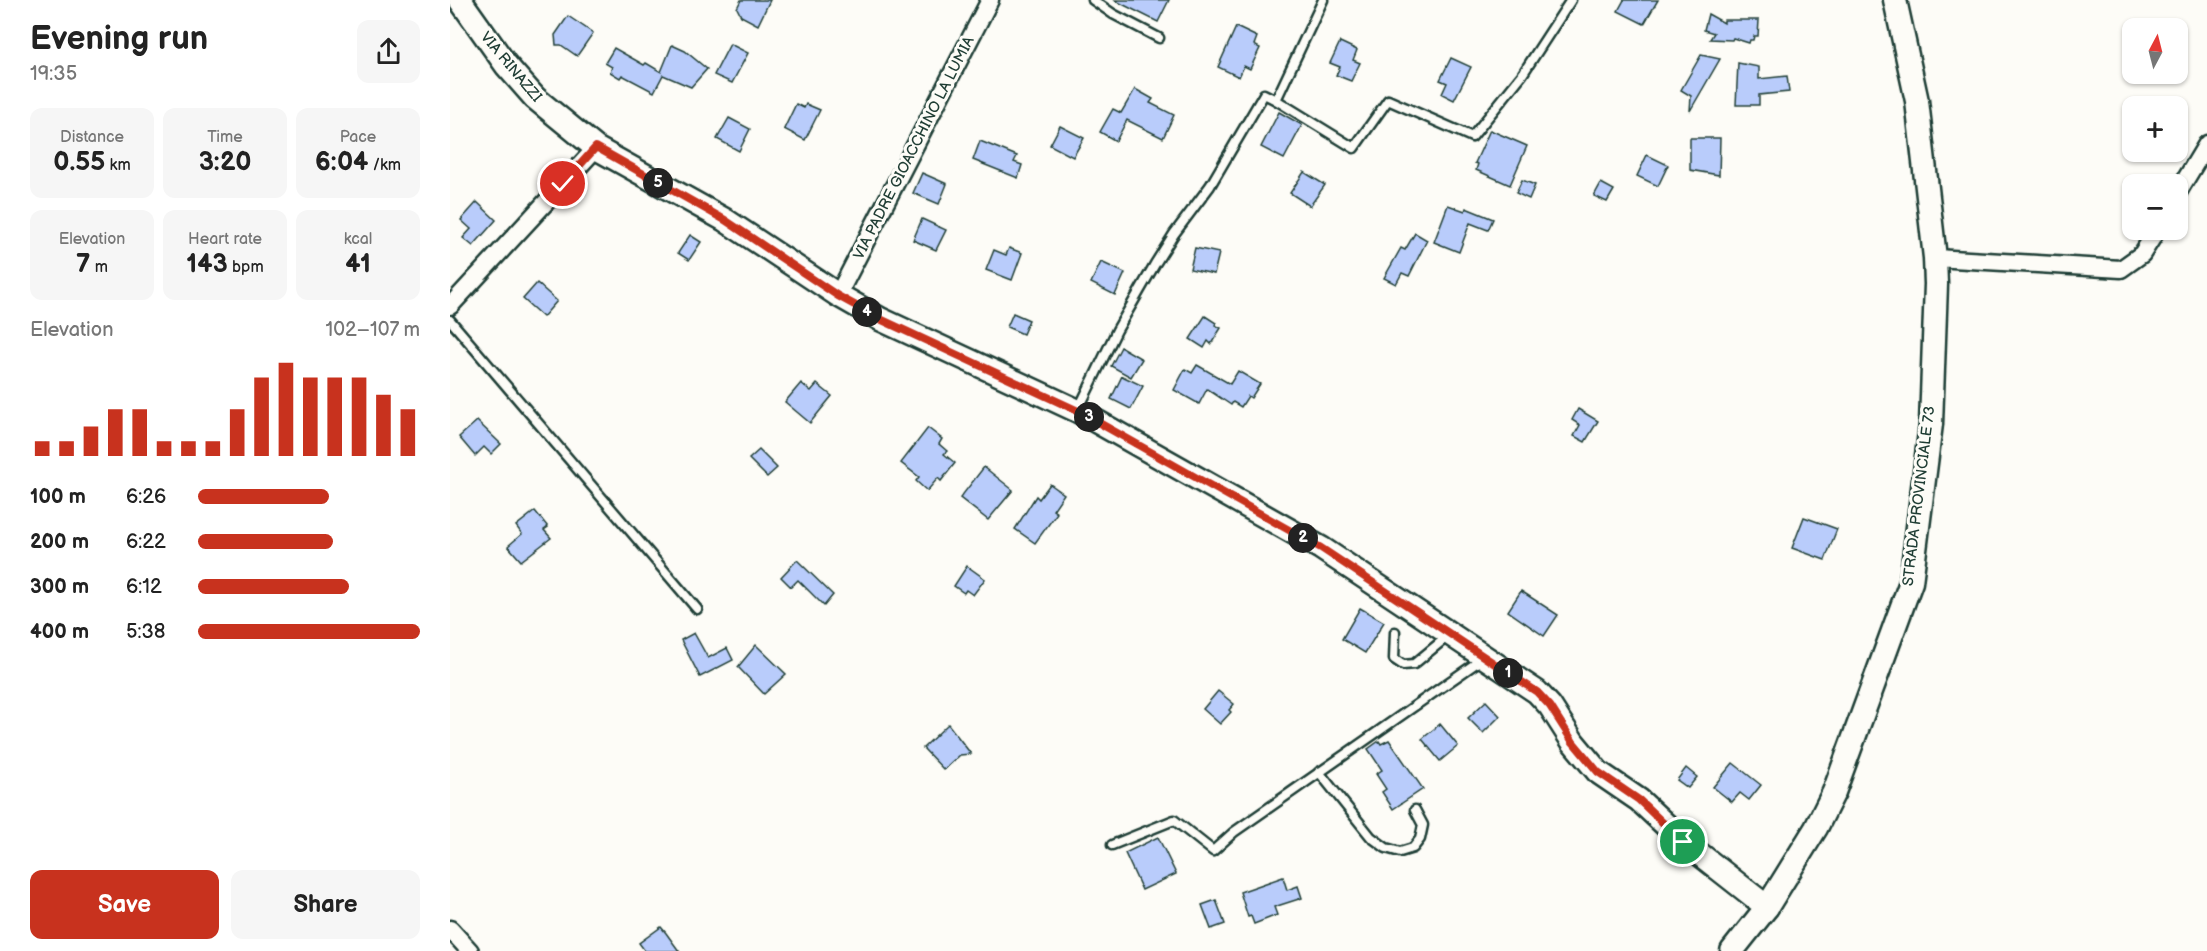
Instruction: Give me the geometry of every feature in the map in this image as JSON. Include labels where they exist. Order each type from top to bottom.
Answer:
[{"type":"street","name":"VIA RINAZZI","points":[[460,0],[506,65],[536,98],[596,147],[725,220],[838,296],[880,319],[1078,411],[1321,548],[1537,692],[1550,706],[1573,742],[1598,772],[1639,800],[1683,842],[1767,907]]},
{"type":"street","name":"VIA PADRE GIOACCHINO LA LUMIA","points":[[838,296],[990,0]]},
{"type":"street","name":"STRADA PROVINCIALE 73","points":[[1732,951],[1767,907],[1816,828],[1834,792],[1911,582],[1931,424],[1936,284],[1917,101],[1895,0]]},
{"type":"street","points":[[2188,175],[2207,144]]},
{"type":"street","points":[[450,306],[596,147]]},
{"type":"street","points":[[1935,258],[2121,268],[2142,254],[2151,240]]},
{"type":"street","points":[[450,930],[470,951]]},
{"type":"lane","points":[[1093,0],[1113,14],[1159,38]]},
{"type":"lane","points":[[1276,100],[1323,0]]},
{"type":"lane","points":[[1078,411],[1117,330],[1155,264],[1210,186],[1264,94],[1354,148],[1388,100],[1472,137],[1522,75],[1571,0]]},
{"type":"lane","points":[[450,320],[697,609]]},
{"type":"lane","points":[[1395,632],[1394,658],[1403,665],[1414,664],[1451,634]]},
{"type":"lane","points":[[1112,845],[1174,820],[1213,851],[1234,832],[1485,657]]},
{"type":"lane","points":[[1319,772],[1371,837],[1386,848],[1400,852],[1413,848],[1420,838],[1423,825],[1415,810]]},
{"type":"building","points":[[741,0],[770,0],[758,25],[741,16],[737,8]]},
{"type":"building","points":[[1114,0],[1169,0],[1158,22]]},
{"type":"building","points":[[1624,0],[1658,0],[1644,24],[1618,11]]},
{"type":"building","points":[[1708,14],[1724,23],[1724,20],[1759,20],[1758,36],[1754,36],[1749,43],[1733,38],[1732,40],[1710,39],[1714,33],[1704,30]]},
{"type":"building","points":[[568,16],[593,33],[577,56],[561,45],[556,45],[555,35]]},
{"type":"building","points":[[1236,27],[1257,37],[1254,45],[1260,48],[1250,69],[1244,66],[1239,77],[1218,67]]},
{"type":"building","points":[[1340,42],[1357,50],[1353,60],[1360,63],[1351,81],[1336,75],[1340,67],[1330,63]]},
{"type":"building","points":[[730,44],[748,53],[732,83],[714,75]]},
{"type":"building","points":[[672,45],[685,51],[707,69],[691,87],[663,75],[654,92],[622,75],[620,78],[610,72],[612,67],[605,63],[614,48],[661,72]]},
{"type":"building","points":[[1701,55],[1720,59],[1690,111],[1691,96],[1681,90]]},
{"type":"building","points":[[1451,58],[1471,67],[1454,100],[1442,94],[1447,83],[1440,80]]},
{"type":"building","points":[[1738,63],[1759,67],[1759,79],[1787,76],[1789,92],[1759,95],[1759,105],[1736,105]]},
{"type":"building","points":[[1135,89],[1153,99],[1150,103],[1174,115],[1163,138],[1127,120],[1116,141],[1100,132],[1113,109],[1121,113]]},
{"type":"building","points":[[796,104],[804,108],[806,104],[820,110],[805,140],[784,129]]},
{"type":"building","points":[[1279,112],[1302,125],[1284,159],[1261,147]]},
{"type":"building","points":[[729,118],[750,129],[739,151],[717,139]]},
{"type":"building","points":[[1060,126],[1084,138],[1073,157],[1050,145]]},
{"type":"building","points":[[1490,130],[1527,146],[1510,185],[1476,170],[1478,164],[1475,163]]},
{"type":"building","points":[[1690,138],[1720,138],[1719,175],[1690,170]]},
{"type":"building","points":[[980,141],[1017,156],[1014,162],[1022,165],[1018,178],[973,160]]},
{"type":"building","points":[[1647,155],[1668,165],[1658,186],[1637,176]]},
{"type":"building","points":[[1304,172],[1325,185],[1310,206],[1290,193]]},
{"type":"building","points":[[922,173],[947,184],[939,204],[913,193]]},
{"type":"building","points":[[1522,180],[1535,185],[1529,199],[1516,193]]},
{"type":"building","points":[[1601,183],[1614,190],[1607,202],[1594,196]]},
{"type":"building","points":[[477,202],[496,220],[473,246],[463,238],[471,229],[461,220]]},
{"type":"building","points":[[1448,205],[1465,211],[1466,208],[1493,219],[1488,230],[1470,223],[1459,252],[1434,242]]},
{"type":"building","points":[[922,219],[946,230],[936,250],[913,240]]},
{"type":"building","points":[[1415,233],[1427,240],[1409,276],[1402,273],[1396,284],[1384,278],[1401,248],[1405,250]]},
{"type":"building","points":[[690,235],[701,242],[689,260],[678,253]]},
{"type":"building","points":[[1009,248],[1022,253],[1012,280],[986,270],[994,250],[1006,255]]},
{"type":"building","points":[[1195,248],[1219,253],[1214,274],[1190,269]]},
{"type":"building","points":[[1101,262],[1125,273],[1115,295],[1091,283]]},
{"type":"building","points":[[537,283],[557,301],[543,317],[523,299]]},
{"type":"building","points":[[1013,313],[1029,320],[1023,334],[1007,327]]},
{"type":"building","points":[[1205,316],[1221,328],[1211,344],[1208,341],[1204,348],[1190,339]]},
{"type":"building","points":[[1121,347],[1142,359],[1131,377],[1111,366]]},
{"type":"building","points":[[1197,365],[1230,384],[1238,371],[1260,384],[1251,398],[1248,396],[1241,407],[1233,402],[1231,405],[1207,389],[1199,404],[1174,390],[1185,369],[1192,373]]},
{"type":"building","points":[[1122,376],[1143,386],[1131,409],[1111,399]]},
{"type":"building","points":[[801,383],[811,391],[817,384],[832,396],[810,423],[785,402]]},
{"type":"building","points":[[1578,409],[1598,421],[1585,442],[1574,436],[1580,425],[1572,420]]},
{"type":"building","points":[[477,421],[501,444],[491,454],[484,447],[475,456],[459,437]]},
{"type":"building","points":[[928,428],[942,439],[939,444],[947,451],[944,454],[955,463],[941,481],[938,478],[927,491],[916,481],[919,477],[901,463]]},
{"type":"building","points":[[759,450],[777,468],[767,477],[749,459]]},
{"type":"building","points":[[984,467],[1013,490],[988,520],[960,498]]},
{"type":"building","points":[[1050,484],[1064,494],[1053,510],[1057,513],[1035,543],[1015,529],[1036,496],[1039,499]]},
{"type":"building","points":[[535,511],[548,527],[544,530],[551,538],[521,561],[508,546],[522,534],[516,526]]},
{"type":"building","points":[[1804,517],[1837,529],[1825,560],[1792,548]]},
{"type":"building","points":[[797,560],[833,595],[824,606],[798,580],[791,587],[781,577]]},
{"type":"building","points":[[967,566],[985,579],[973,595],[966,590],[964,593],[954,586]]},
{"type":"building","points":[[1521,591],[1558,615],[1544,636],[1508,611]]},
{"type":"building","points":[[1360,608],[1384,622],[1365,653],[1342,639]]},
{"type":"building","points":[[694,633],[708,658],[727,648],[733,660],[700,677],[681,640]]},
{"type":"building","points":[[756,645],[786,674],[764,694],[738,667]]},
{"type":"building","points":[[1218,691],[1234,704],[1229,710],[1231,712],[1220,724],[1203,709]]},
{"type":"building","points":[[1486,701],[1500,716],[1483,733],[1468,718]]},
{"type":"building","points":[[948,724],[971,754],[960,755],[944,770],[923,748]]},
{"type":"building","points":[[1440,724],[1458,746],[1440,761],[1422,739]]},
{"type":"building","points":[[1389,740],[1423,789],[1393,809],[1382,792],[1386,789],[1376,774],[1382,770],[1368,749],[1379,741],[1381,744]]},
{"type":"building","points":[[1733,763],[1761,785],[1749,800],[1740,793],[1732,802],[1713,787]]},
{"type":"building","points":[[1686,768],[1697,777],[1688,788],[1677,780]]},
{"type":"building","points":[[1158,837],[1176,874],[1142,890],[1125,853]]},
{"type":"building","points":[[1283,877],[1287,890],[1298,886],[1302,898],[1274,907],[1277,915],[1254,924],[1251,916],[1248,917],[1240,892]]},
{"type":"building","points":[[1216,900],[1225,924],[1211,929],[1202,905]]},
{"type":"building","points":[[661,927],[679,951],[645,951],[639,943]]},
{"type":"route","points":[[563,184],[596,147],[725,220],[838,296],[880,319],[1078,411],[1321,548],[1537,692],[1550,706],[1573,742],[1598,772],[1639,800],[1683,842]]}]
